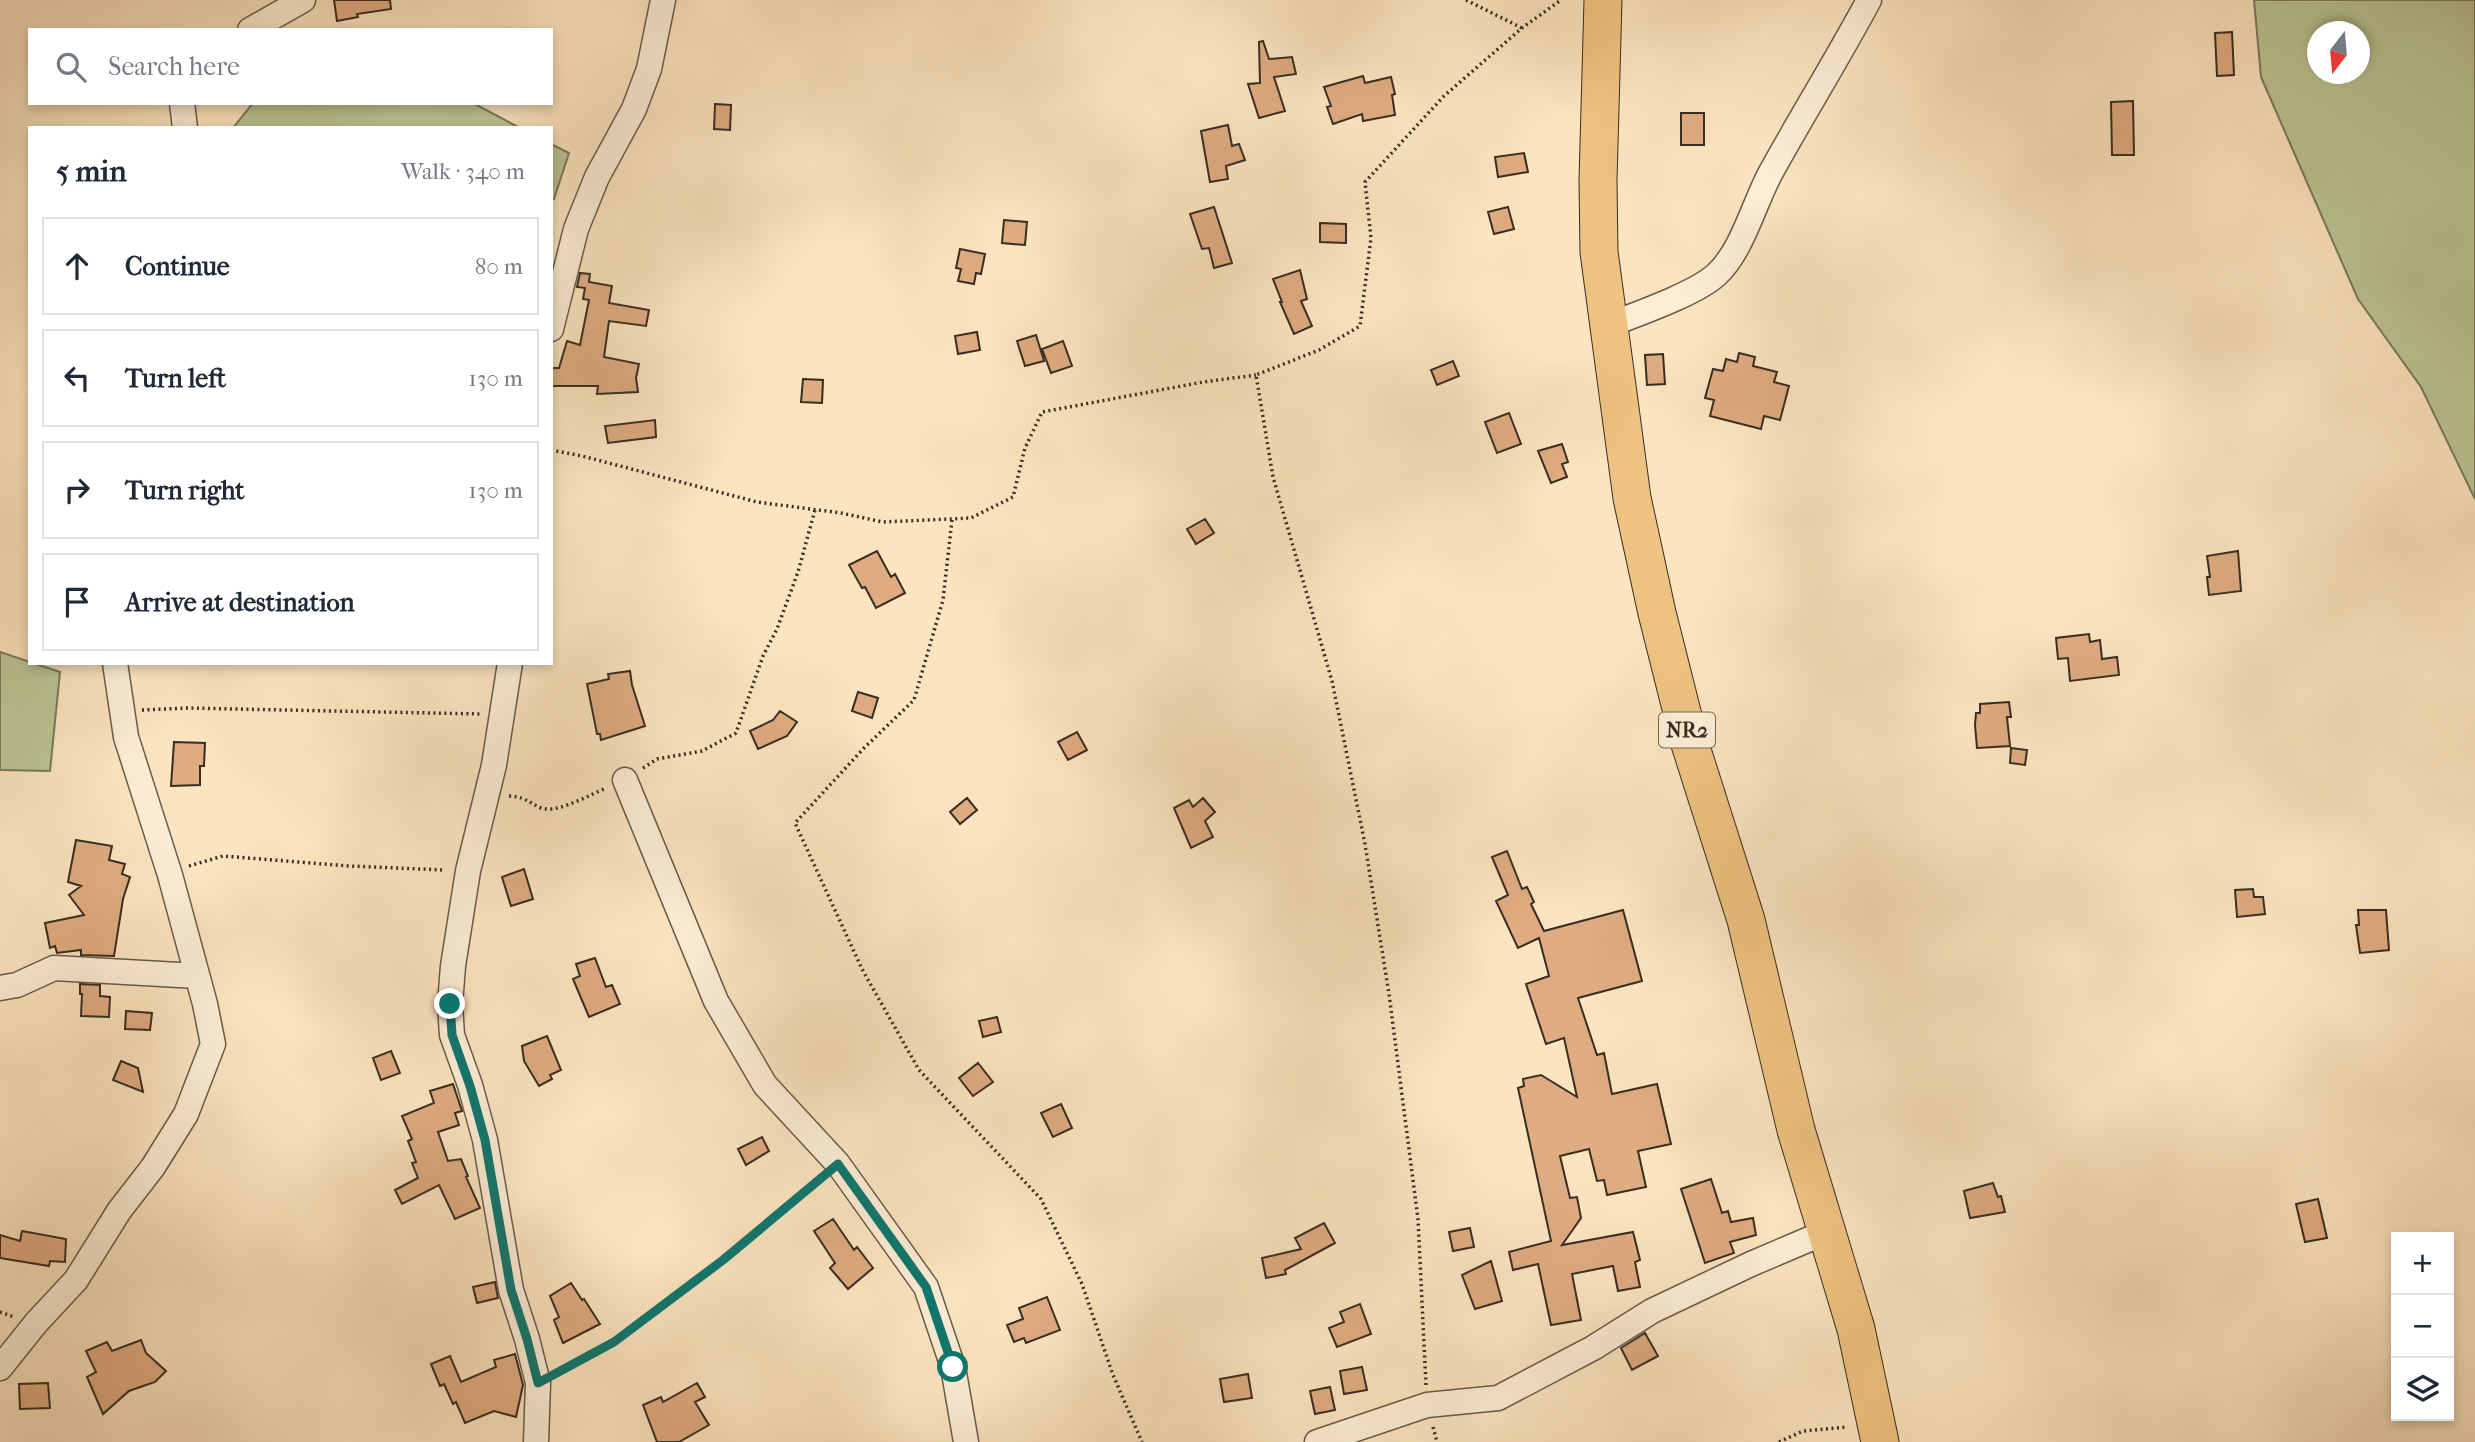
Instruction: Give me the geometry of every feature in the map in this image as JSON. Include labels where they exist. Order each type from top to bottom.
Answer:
[{"type":"highway","name":"NR2","points":[[1603,0],[1598,181],[1599,252],[1632,498],[1690,744],[1746,920],[1796,1130],[1856,1329],[1878,1433]]},
{"type":"street","points":[[254,28],[303,0]]},
{"type":"street","points":[[553,321],[576,229],[597,177],[634,109],[649,69],[663,0]]},
{"type":"street","points":[[1609,325],[1703,283],[1715,276],[1729,261],[1770,174],[1839,57],[1869,0]]},
{"type":"street","points":[[182,105],[185,126]]},
{"type":"street","points":[[0,1368],[36,1323],[76,1280],[119,1211],[153,1167],[186,1114],[213,1044],[170,875],[126,737],[115,665]]},
{"type":"street","points":[[510,665],[504,714],[468,871],[450,1004],[452,1035],[485,1140],[511,1290],[538,1383],[536,1442]]},
{"type":"street","points":[[625,780],[716,1001],[765,1085],[838,1164],[926,1287],[953,1367],[966,1442]]},
{"type":"street","points":[[0,988],[16,985],[54,968],[197,976]]},
{"type":"street","points":[[1317,1442],[1427,1405],[1498,1398],[1593,1348],[1652,1311],[1826,1232]]},
{"type":"path","points":[[1465,0],[1522,27]]},
{"type":"path","points":[[553,450],[757,502],[841,513],[883,522],[971,518],[1013,497],[1025,448],[1042,412],[1203,382],[1256,375],[1319,350],[1360,326],[1371,238],[1365,182],[1444,96],[1522,27],[1561,0]]},
{"type":"path","points":[[1256,375],[1273,477],[1332,681],[1365,844],[1389,994],[1418,1219],[1427,1405]]},
{"type":"path","points":[[487,796],[523,796],[546,809],[564,806],[625,780],[657,759],[702,751],[736,733],[763,656],[777,629],[799,572],[815,510]]},
{"type":"path","points":[[952,520],[943,600],[914,700],[864,748],[795,823],[862,969],[919,1070],[1041,1199],[1082,1284],[1113,1376],[1142,1442]]},
{"type":"path","points":[[122,712],[186,708],[504,714]]},
{"type":"path","points":[[170,875],[197,862],[223,856],[349,866],[468,871]]},
{"type":"path","points":[[538,1383],[614,1342],[723,1260],[838,1164]]},
{"type":"path","points":[[1779,1442],[1803,1431],[1878,1433]]},
{"type":"green space","points":[[2254,0],[2475,0],[2475,499],[2421,387],[2358,299],[2261,77]]},
{"type":"green space","points":[[251,105],[477,105],[516,126],[235,126]]},
{"type":"green space","points":[[553,145],[569,153],[553,199]]},
{"type":"green space","points":[[0,652],[28,661],[28,665],[39,665],[60,672],[50,771],[0,770]]},
{"type":"building","points":[[334,0],[390,0],[391,9],[357,14],[358,17],[337,21]]},
{"type":"building","points":[[2232,32],[2234,75],[2217,76],[2215,33]]},
{"type":"building","points":[[1263,41],[1269,59],[1292,57],[1296,74],[1274,77],[1285,111],[1259,118],[1248,84],[1260,83],[1259,42]]},
{"type":"building","points":[[1363,76],[1365,83],[1391,77],[1395,94],[1392,95],[1395,115],[1363,121],[1362,114],[1333,124],[1327,107],[1331,106],[1324,87]]},
{"type":"building","points":[[2133,101],[2134,155],[2112,155],[2111,102]]},
{"type":"building","points":[[715,104],[731,105],[730,130],[714,129]]},
{"type":"building","points":[[1681,113],[1704,113],[1704,145],[1681,145]]},
{"type":"building","points":[[1228,125],[1232,146],[1239,144],[1245,160],[1226,166],[1228,179],[1210,182],[1201,131]]},
{"type":"building","points":[[1524,153],[1528,172],[1498,177],[1495,157]]},
{"type":"building","points":[[1214,207],[1232,263],[1214,268],[1209,248],[1202,249],[1190,214]]},
{"type":"building","points":[[1508,207],[1514,229],[1494,234],[1488,212]]},
{"type":"building","points":[[1004,220],[1027,222],[1025,245],[1002,243]]},
{"type":"building","points":[[1320,223],[1346,224],[1346,243],[1320,242]]},
{"type":"building","points":[[960,249],[985,254],[981,274],[976,273],[974,284],[958,281],[961,269],[956,268]]},
{"type":"building","points":[[1300,270],[1307,299],[1301,301],[1312,326],[1294,334],[1273,279]]},
{"type":"building","points":[[580,273],[590,274],[589,282],[612,286],[609,303],[649,310],[646,326],[609,321],[604,357],[639,364],[636,378],[638,392],[597,394],[598,386],[553,386],[553,368],[559,368],[567,341],[580,345],[589,300],[583,299],[585,288],[577,287]]},
{"type":"building","points":[[977,332],[980,350],[958,354],[955,336]]},
{"type":"building","points":[[1036,335],[1044,361],[1025,366],[1017,341]]},
{"type":"building","points":[[1063,341],[1072,366],[1051,373],[1042,349]]},
{"type":"building","points":[[1739,353],[1755,357],[1753,366],[1777,372],[1774,382],[1789,386],[1780,420],[1764,416],[1761,429],[1710,416],[1714,400],[1705,398],[1713,369],[1723,371],[1726,359],[1737,362]]},
{"type":"building","points":[[1663,354],[1665,384],[1647,385],[1645,355]]},
{"type":"building","points":[[1453,361],[1459,376],[1437,385],[1431,370]]},
{"type":"building","points":[[803,379],[823,380],[822,403],[801,402]]},
{"type":"building","points":[[1509,413],[1521,444],[1497,453],[1485,422]]},
{"type":"building","points":[[655,420],[656,437],[608,443],[605,426]]},
{"type":"building","points":[[1562,444],[1568,462],[1562,464],[1567,477],[1551,483],[1538,451]]},
{"type":"building","points":[[1205,519],[1214,533],[1196,544],[1187,529]]},
{"type":"building","points":[[877,551],[891,577],[895,574],[905,593],[876,608],[849,565]]},
{"type":"building","points":[[2238,551],[2241,591],[2209,595],[2207,556]]},
{"type":"building","points":[[2089,634],[2090,642],[2100,640],[2102,659],[2117,657],[2119,675],[2070,681],[2068,658],[2058,659],[2056,638]]},
{"type":"building","points":[[630,671],[645,726],[601,740],[600,734],[597,734],[587,684],[609,679],[608,674]]},
{"type":"building","points":[[858,692],[878,698],[872,718],[852,711]]},
{"type":"building","points":[[2009,702],[2011,717],[2007,717],[2010,746],[1977,748],[1975,725],[1980,704]]},
{"type":"building","points":[[780,711],[797,722],[787,736],[758,749],[750,731],[773,720]]},
{"type":"building","points":[[1077,732],[1087,750],[1068,760],[1058,742]]},
{"type":"building","points":[[174,742],[205,743],[204,766],[200,766],[200,785],[171,786]]},
{"type":"building","points":[[2011,748],[2027,750],[2025,765],[2010,763]]},
{"type":"building","points":[[967,798],[977,810],[960,824],[950,812]]},
{"type":"building","points":[[1203,798],[1215,812],[1205,821],[1213,837],[1191,848],[1174,808],[1189,800],[1193,807]]},
{"type":"building","points":[[76,840],[112,846],[109,860],[125,864],[122,874],[130,877],[123,899],[114,956],[81,955],[81,950],[57,953],[55,946],[50,948],[45,923],[84,915],[69,895],[81,886],[68,882]]},
{"type":"building","points":[[1507,851],[1522,889],[1527,887],[1534,902],[1531,904],[1544,931],[1623,910],[1642,981],[1578,998],[1597,1055],[1604,1053],[1612,1094],[1657,1084],[1671,1144],[1638,1151],[1646,1187],[1607,1195],[1604,1180],[1597,1181],[1589,1149],[1560,1156],[1570,1198],[1577,1197],[1581,1218],[1562,1245],[1633,1232],[1640,1260],[1635,1262],[1640,1287],[1618,1291],[1613,1266],[1572,1274],[1581,1320],[1551,1325],[1538,1264],[1513,1270],[1509,1252],[1551,1241],[1518,1088],[1524,1086],[1523,1079],[1541,1075],[1577,1097],[1564,1038],[1546,1044],[1526,984],[1549,976],[1539,938],[1518,948],[1496,901],[1508,895],[1492,857]]},
{"type":"building","points":[[524,869],[533,899],[511,906],[502,877]]},
{"type":"building","points":[[2253,889],[2254,897],[2263,897],[2265,914],[2237,917],[2235,890]]},
{"type":"building","points":[[2358,910],[2386,910],[2389,950],[2360,953],[2356,925],[2359,925]]},
{"type":"building","points":[[595,958],[606,987],[612,985],[620,1004],[589,1017],[573,979],[580,976],[576,964]]},
{"type":"building","points":[[80,984],[100,985],[100,996],[110,997],[109,1017],[81,1016]]},
{"type":"building","points":[[126,1011],[152,1013],[150,1030],[125,1029]]},
{"type":"building","points":[[997,1017],[1001,1032],[983,1037],[979,1021]]},
{"type":"building","points":[[547,1036],[561,1070],[550,1075],[552,1079],[539,1086],[524,1061],[522,1046]]},
{"type":"building","points":[[391,1051],[400,1073],[381,1080],[373,1058]]},
{"type":"building","points":[[121,1061],[138,1068],[143,1092],[113,1080]]},
{"type":"building","points":[[978,1063],[993,1082],[973,1096],[959,1078]]},
{"type":"building","points":[[453,1084],[462,1111],[455,1113],[459,1125],[438,1132],[448,1161],[461,1159],[480,1208],[455,1219],[439,1185],[402,1204],[395,1190],[418,1178],[412,1163],[416,1162],[408,1141],[412,1139],[402,1116],[434,1103],[430,1091]]},
{"type":"building","points":[[1061,1104],[1072,1128],[1053,1137],[1041,1113]]},
{"type":"building","points":[[762,1137],[769,1151],[746,1165],[738,1149]]},
{"type":"building","points":[[1711,1179],[1722,1213],[1728,1211],[1731,1222],[1753,1218],[1756,1235],[1730,1242],[1734,1253],[1705,1263],[1681,1189]]},
{"type":"building","points":[[1993,1183],[1998,1197],[2001,1196],[2005,1212],[1970,1218],[1964,1191]]},
{"type":"building","points":[[2318,1199],[2327,1238],[2305,1242],[2296,1204]]},
{"type":"building","points":[[833,1219],[854,1250],[857,1247],[873,1268],[848,1289],[830,1268],[835,1263],[814,1231]]},
{"type":"building","points":[[1324,1223],[1335,1243],[1285,1270],[1286,1274],[1266,1278],[1262,1258],[1301,1249],[1295,1238]]},
{"type":"building","points":[[1470,1228],[1474,1247],[1453,1251],[1449,1232]]},
{"type":"building","points":[[22,1231],[66,1239],[65,1262],[50,1261],[49,1266],[0,1258],[0,1235],[20,1241]]},
{"type":"building","points":[[1491,1261],[1502,1301],[1475,1309],[1462,1275]]},
{"type":"building","points":[[495,1282],[498,1298],[477,1303],[473,1287]]},
{"type":"building","points":[[571,1283],[600,1324],[563,1343],[554,1320],[559,1317],[550,1296]]},
{"type":"building","points":[[1047,1297],[1060,1330],[1026,1343],[1024,1338],[1014,1342],[1007,1325],[1023,1319],[1019,1308]]},
{"type":"building","points":[[1360,1304],[1371,1334],[1337,1347],[1329,1328],[1344,1322],[1340,1312]]},
{"type":"building","points":[[1645,1333],[1658,1356],[1632,1370],[1621,1348]]},
{"type":"building","points":[[141,1340],[146,1353],[166,1371],[155,1382],[129,1391],[103,1414],[87,1377],[96,1372],[86,1351],[107,1342],[112,1351]]},
{"type":"building","points":[[515,1354],[523,1385],[516,1417],[494,1411],[465,1423],[444,1384],[440,1386],[431,1364],[450,1356],[461,1382],[496,1367],[494,1360]]},
{"type":"building","points":[[1362,1367],[1367,1390],[1344,1394],[1340,1371]]},
{"type":"building","points":[[1248,1374],[1252,1398],[1224,1402],[1220,1379]]},
{"type":"building","points":[[48,1383],[50,1408],[20,1409],[19,1384]]},
{"type":"building","points":[[697,1383],[705,1397],[695,1402],[709,1425],[679,1442],[657,1442],[643,1405],[661,1397],[663,1402]]},
{"type":"building","points":[[1330,1387],[1335,1410],[1315,1414],[1310,1391]]},
{"type":"route","points":[[450,1004],[452,1035],[485,1140],[511,1290],[538,1383],[614,1342],[723,1260],[838,1164],[926,1287],[953,1367]]}]
